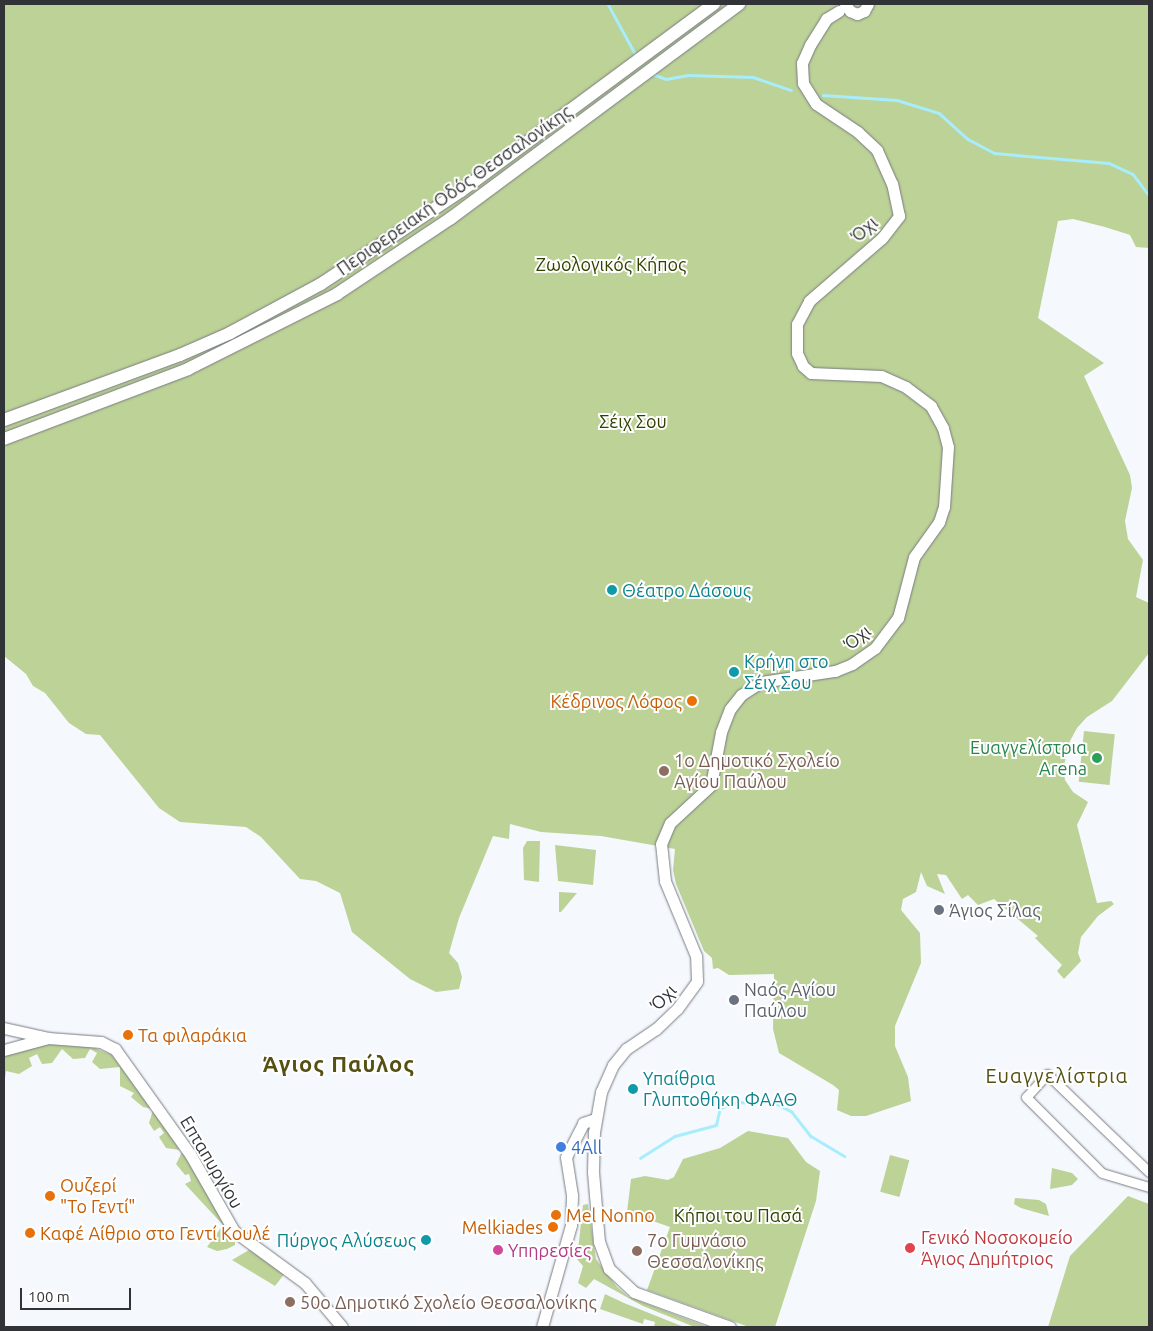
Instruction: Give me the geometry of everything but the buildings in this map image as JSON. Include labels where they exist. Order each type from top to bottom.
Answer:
[{"type":"highway","name":"Περιφερειακή Οδός Θεσσαλονίκης","points":[[4,420],[180,355],[230,333],[313,288],[461,191],[714,4]]},
{"type":"highway","name":"Περιφερειακή Οδός Θεσσαλονίκης","points":[[4,439],[188,369],[337,294],[450,218],[739,4]]},
{"type":"main road","points":[[844,7],[857,14],[869,5]]},
{"type":"main road","name":"Όχι","points":[[595,1119],[605,1080],[616,1061],[629,1046],[666,1020],[690,994],[697,981],[697,959],[670,895],[662,867],[661,844],[669,825],[711,786],[721,732],[730,709],[741,695],[760,682],[835,671],[852,664],[875,648],[898,618],[914,558],[939,522],[944,507],[948,447],[943,428],[930,406],[906,387],[881,376],[811,373],[803,366],[797,353],[796,328],[809,301],[882,238],[898,216],[892,184],[877,150],[854,129],[816,104],[803,83],[802,62],[810,45],[826,19],[844,7]]},
{"type":"main road","points":[[4,1028],[44,1037]]},
{"type":"main road","name":"Επταπυργίου","points":[[5,1045],[44,1037],[101,1042],[117,1050],[190,1154],[234,1231],[305,1283],[342,1327]]},
{"type":"main road","points":[[542,1327],[571,1225],[572,1196],[566,1160],[585,1122],[595,1119],[592,1158],[599,1242],[603,1258],[613,1273],[638,1294],[730,1327]]},
{"type":"main road","points":[[572,1147],[585,1147],[592,1158]]},
{"type":"street","points":[[1149,1172],[1047,1074],[1026,1097],[1102,1173],[1149,1187]]},
{"type":"green space","name":"Σέιχ Σου","points":[[4,4],[1149,4],[1149,248],[1136,247],[1130,235],[1105,227],[1073,219],[1058,221],[1038,318],[1104,363],[1084,376],[1130,475],[1132,488],[1125,521],[1128,539],[1143,560],[1136,597],[1149,603],[1149,653],[1112,701],[1087,717],[1077,728],[1070,741],[1063,769],[1065,780],[1073,792],[1088,802],[1077,825],[1097,903],[1111,901],[1114,904],[1098,916],[1081,937],[1078,953],[1081,961],[1064,979],[1057,971],[1062,965],[1035,938],[1038,936],[994,899],[978,905],[968,895],[962,899],[946,875],[937,874],[945,894],[927,886],[921,872],[916,892],[903,899],[901,910],[920,933],[921,963],[895,1026],[895,1046],[908,1077],[911,1101],[866,1116],[851,1116],[837,1110],[839,1090],[779,1053],[773,1029],[774,974],[729,975],[718,968],[713,969],[712,958],[704,951],[676,884],[673,870],[675,849],[601,836],[541,832],[510,824],[509,839],[493,836],[459,918],[449,953],[458,963],[462,977],[459,989],[436,992],[410,979],[352,932],[340,893],[316,881],[300,879],[261,837],[246,827],[180,822],[159,808],[100,735],[86,734],[69,723],[45,693],[33,686],[26,674],[4,656]]},
{"type":"green space","name":"Ευαγγελίστρια Arena","points":[[1084,731],[1115,734],[1109,785],[1079,782]]},
{"type":"green space","points":[[527,841],[540,841],[539,882],[524,880],[523,848]]},
{"type":"green space","points":[[555,845],[596,850],[593,885],[558,881]]},
{"type":"green space","points":[[559,892],[577,893],[561,912],[559,912]]},
{"type":"green space","points":[[48,1043],[88,1045],[112,1055],[152,1109],[143,1107],[131,1097],[134,1093],[120,1086],[120,1067],[100,1069],[92,1062],[97,1053],[90,1049],[85,1058],[73,1059],[62,1049],[52,1063],[42,1064],[37,1054],[29,1058],[32,1066],[19,1074],[6,1071],[4,1085],[4,1052]]},
{"type":"green space","points":[[153,1110],[180,1150],[166,1148],[159,1137],[164,1133],[160,1127],[154,1131],[149,1123]]},
{"type":"green space","name":"Κήποι του Πασά","points":[[748,1131],[788,1138],[806,1162],[820,1171],[816,1201],[775,1327],[749,1327],[647,1290],[670,1227],[627,1212],[631,1179],[645,1176],[668,1180],[674,1177],[683,1159],[720,1148]]},
{"type":"green space","points":[[182,1152],[235,1239],[235,1245],[217,1251],[207,1247],[223,1225],[185,1184],[191,1181],[189,1174],[185,1175],[176,1164]]},
{"type":"green space","points":[[890,1155],[909,1160],[899,1197],[880,1192]]},
{"type":"green space","points":[[1052,1168],[1072,1173],[1078,1179],[1072,1185],[1050,1189]]},
{"type":"green space","points":[[1128,1196],[1149,1204],[1149,1327],[1048,1327],[1070,1256]]},
{"type":"green space","points":[[1015,1198],[1039,1200],[1046,1204],[1049,1216],[1021,1208],[1014,1204]]},
{"type":"green space","points":[[588,1204],[596,1259],[617,1287],[629,1297],[705,1326],[692,1326],[643,1306],[594,1279],[586,1288],[578,1283],[583,1266],[577,1259],[583,1205]]},
{"type":"green space","points":[[249,1250],[285,1273],[275,1286],[232,1260]]},
{"type":"green space","points":[[605,1294],[684,1327],[654,1327],[655,1322],[644,1319],[643,1324],[600,1309]]},
{"type":"waterway","points":[[608,4],[637,57]]},
{"type":"waterway","points":[[653,74],[666,79],[688,75],[753,77],[791,90]]},
{"type":"waterway","points":[[823,95],[897,100],[939,113],[968,139],[994,153],[1109,163],[1133,174],[1149,195]]},
{"type":"waterway","points":[[640,1158],[675,1136],[716,1125],[720,1108],[737,1102],[755,1103],[761,1099],[768,1099],[792,1112],[811,1136],[844,1156]]},
{"type":"place","name":"Θέατρο Δάσους","points":[[612,590]]},
{"type":"place","name":"Kρήνη στο Σέιχ Σου","points":[[734,672]]},
{"type":"place","name":"Κέδρινος Λόφος","points":[[692,701]]},
{"type":"place","name":"Ευαγγελίστρια Arena","points":[[1097,758]]},
{"type":"place","name":"1ο Δημοτικό Σχολείο Αγίου Παύλου","points":[[664,771]]},
{"type":"place","name":"Άγιος Σίλας","points":[[939,910]]},
{"type":"place","name":"Ναός Αγίου Παύλου","points":[[734,1000]]},
{"type":"place","name":"Τα φιλαράκια","points":[[128,1035]]},
{"type":"place","name":"Υπαίθρια Γλυπτοθήκη ΦΑΑΘ","points":[[633,1089]]},
{"type":"place","name":"4All","points":[[561,1147]]},
{"type":"place","name":"Ουζερί \"Το Γεντί\"","points":[[50,1196]]},
{"type":"place","name":"Mel Nonno","points":[[556,1215]]},
{"type":"place","name":"Melkiades","points":[[553,1227]]},
{"type":"place","name":"Καφέ Αίθριο στο Γεντί Κουλέ","points":[[30,1233]]},
{"type":"place","name":"Πύργος Αλύσεως","points":[[426,1240]]},
{"type":"place","name":"Γενικό Νοσοκομείο Άγιος Δημήτριος","points":[[910,1248]]},
{"type":"place","name":"Υπηρεσίες","points":[[498,1250]]},
{"type":"place","name":"7ο Γυμνάσιο Θεσσαλονίκης","points":[[637,1251]]},
{"type":"place","name":"50ο Δημοτικό Σχολείο Θεσσαλονίκης","points":[[290,1302]]},
{"type":"district","name":"Άγιος Παύλος","points":[[339,1064]]},
{"type":"district","name":"Ευαγγελίστρια","points":[[1057,1075]]},
{"type":"park label","name":"Ζωολογικός Κήπος","points":[[611,264]]}]
